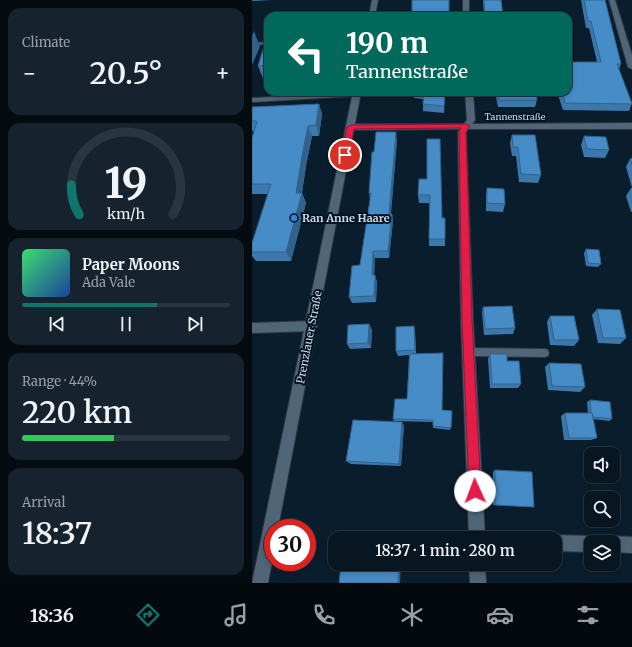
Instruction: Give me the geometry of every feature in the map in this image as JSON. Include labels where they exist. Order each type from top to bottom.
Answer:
[{"type":"street","points":[[373,12],[375,0]]},
{"type":"street","points":[[466,0],[466,12]]},
{"type":"street","points":[[612,0],[632,67]]},
{"type":"street","points":[[252,100],[312,96]]},
{"type":"street","name":"Prenzlauer Straße","points":[[260,583],[356,96]]},
{"type":"street","points":[[469,96],[470,120],[462,132],[477,531]]},
{"type":"street","name":"Tannenstraße","points":[[351,127],[632,126]]},
{"type":"street","points":[[252,328],[311,326]]},
{"type":"street","points":[[562,544],[584,544]]},
{"type":"street","points":[[620,544],[632,544]]},
{"type":"street","points":[[477,571],[478,583]]},
{"type":"lane","points":[[252,44],[264,43]]},
{"type":"lane","points":[[469,352],[545,353]]},
{"type":"building","points":[[412,0],[449,0],[449,12],[412,12]]},
{"type":"building","points":[[484,0],[501,0],[502,12],[485,12]]},
{"type":"building","points":[[584,0],[605,0],[621,64],[617,64],[632,104],[565,103],[563,96],[572,96],[572,62],[601,62],[591,21],[588,21]]},
{"type":"building","points":[[264,46],[264,65],[258,66]]},
{"type":"building","points":[[424,96],[445,96],[444,106],[423,104]]},
{"type":"building","points":[[498,96],[536,96],[537,100],[499,100]]},
{"type":"building","points":[[319,104],[316,125],[308,126],[296,193],[302,193],[286,252],[252,252],[252,243],[271,184],[252,184],[252,138],[257,121],[252,121],[252,107]]},
{"type":"building","points":[[376,132],[396,132],[389,214],[392,214],[388,251],[373,251],[372,275],[375,275],[374,296],[349,297],[352,266],[360,265],[371,193],[369,193],[372,152],[374,152]]},
{"type":"building","points":[[512,135],[535,135],[541,175],[521,174],[518,147],[513,147]]},
{"type":"building","points":[[584,136],[606,137],[609,150],[587,149]]},
{"type":"building","points":[[427,139],[440,139],[442,218],[445,218],[445,239],[429,239],[430,195],[418,195],[419,179],[427,179]]},
{"type":"building","points":[[487,188],[504,189],[505,204],[487,203]]},
{"type":"building","points":[[586,249],[599,250],[601,264],[588,263]]},
{"type":"building","points":[[512,306],[515,328],[485,329],[483,307]]},
{"type":"building","points":[[597,309],[620,310],[626,338],[603,338]]},
{"type":"building","points":[[550,316],[574,316],[579,340],[554,340]]},
{"type":"building","points":[[369,324],[368,343],[347,344],[348,325]]},
{"type":"building","points":[[414,326],[415,350],[396,351],[396,327]]},
{"type":"building","points":[[443,353],[442,410],[452,411],[451,428],[433,426],[433,420],[393,419],[395,399],[407,399],[410,354]]},
{"type":"building","points":[[490,354],[507,354],[507,361],[519,361],[521,384],[492,384]]},
{"type":"building","points":[[549,363],[581,364],[585,387],[552,386]]},
{"type":"building","points":[[590,400],[610,402],[612,419],[593,417],[591,413]]},
{"type":"building","points":[[565,413],[592,413],[597,438],[569,438]]},
{"type":"building","points":[[353,420],[402,422],[399,464],[346,461]]},
{"type":"building","points":[[495,470],[532,472],[534,507],[495,505]]},
{"type":"building","points":[[340,571],[399,571],[398,583],[339,583]]},
{"type":"place","name":"Ran Anne Haare","points":[[294,218]]},
{"type":"route","points":[[345,155],[351,127],[467,126],[462,132],[467,320],[475,491]]}]
